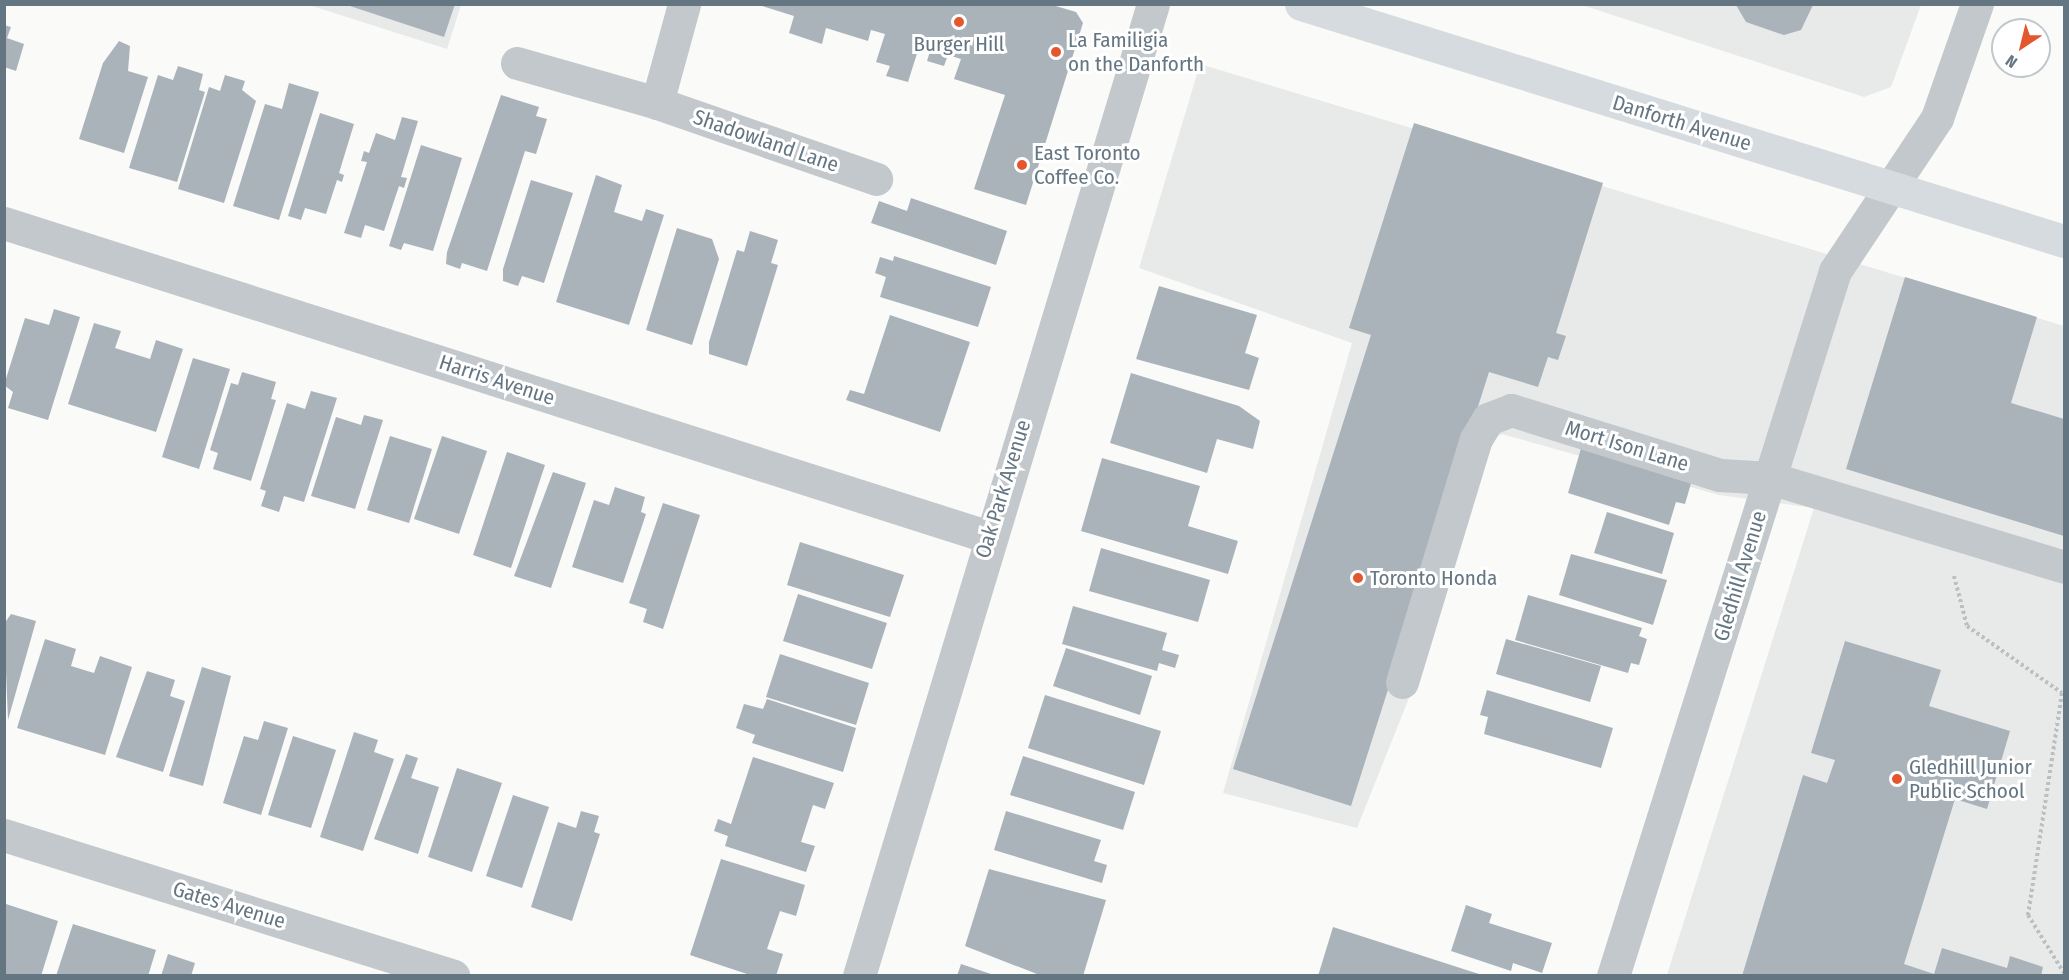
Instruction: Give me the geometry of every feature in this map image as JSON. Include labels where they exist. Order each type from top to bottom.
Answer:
[{"type":"main road","name":"Danforth Avenue","points":[[1301,4],[2064,241]]},
{"type":"street","points":[[657,103],[684,4]]},
{"type":"street","name":"Oak Park Avenue","points":[[858,975],[989,537],[1153,4]]},
{"type":"street","name":"Gledhill Avenue","points":[[1613,975],[1835,271],[1937,118],[1977,4]]},
{"type":"street","name":"Shadowland Lane","points":[[517,63],[657,103],[876,178]]},
{"type":"street","name":"Harris Avenue","points":[[4,223],[989,537]]},
{"type":"street","name":"Mort Ison Lane","points":[[1402,682],[1476,440],[1488,419],[1511,410],[1720,475],[1770,478],[2064,567]]},
{"type":"street","name":"Gates Avenue","points":[[4,835],[453,975]]},
{"type":"path","points":[[1942,531],[1967,626],[2062,693],[2028,915],[2064,973]]},
{"type":"shaded area","points":[[309,5],[461,5],[447,49]]},
{"type":"shaded area","points":[[1582,5],[1921,5],[1891,87],[1864,97]]},
{"type":"shaded area","points":[[1200,64],[2064,326],[2064,975],[1667,975],[1814,508],[1719,495],[1502,434],[1489,441],[1411,693],[1357,828],[1223,793],[1352,343],[1139,268]]},
{"type":"building","points":[[344,4],[455,4],[444,37]]},
{"type":"building","points":[[756,4],[1049,4],[1076,12],[1083,23],[1026,205],[974,189],[1005,95],[954,79],[961,59],[948,55],[944,66],[927,61],[931,48],[920,44],[908,82],[886,76],[890,66],[876,62],[885,34],[871,30],[868,41],[826,28],[822,44],[789,33],[794,16]]},
{"type":"building","points":[[1736,5],[1813,5],[1801,30],[1784,35],[1746,22]]},
{"type":"building","points":[[4,25],[11,27],[7,38],[24,44],[16,71],[4,67]]},
{"type":"building","points":[[119,41],[130,46],[128,71],[148,77],[124,153],[79,139],[103,63]]},
{"type":"building","points":[[178,66],[203,74],[199,90],[205,92],[177,182],[129,168],[158,75],[173,80]]},
{"type":"building","points":[[225,75],[245,81],[242,90],[256,101],[224,203],[178,189],[209,87],[220,91]]},
{"type":"building","points":[[289,83],[319,92],[279,220],[233,206],[265,104],[282,109]]},
{"type":"building","points":[[501,95],[539,107],[536,116],[547,119],[536,154],[525,151],[487,271],[462,263],[460,269],[446,264],[447,252]]},
{"type":"building","points":[[320,113],[354,124],[339,173],[344,175],[342,182],[337,180],[326,214],[305,208],[301,220],[288,216]]},
{"type":"building","points":[[402,117],[418,121],[401,177],[407,178],[404,188],[399,186],[384,231],[365,225],[361,238],[344,233],[367,162],[361,161],[364,151],[369,153],[376,133],[395,140]]},
{"type":"building","name":"Toronto Honda","points":[[1414,123],[1603,183],[1556,333],[1566,336],[1558,360],[1548,357],[1538,387],[1489,372],[1351,806],[1233,769],[1371,335],[1349,328]]},
{"type":"building","points":[[421,145],[462,158],[433,251],[404,243],[401,250],[389,246]]},
{"type":"building","points":[[596,175],[622,185],[614,212],[642,221],[646,209],[664,215],[629,325],[556,302]]},
{"type":"building","points":[[531,180],[573,193],[544,283],[522,276],[518,286],[503,281],[503,269]]},
{"type":"building","points":[[911,198],[1007,231],[996,265],[871,223],[879,201],[907,211]]},
{"type":"building","points":[[677,228],[712,239],[719,259],[692,345],[646,330]]},
{"type":"building","points":[[750,231],[778,240],[771,263],[778,265],[747,366],[709,354],[709,342],[737,250],[744,252]]},
{"type":"building","points":[[894,256],[991,287],[978,327],[880,297],[886,277],[875,273],[880,257],[893,261]]},
{"type":"building","points":[[1905,277],[2037,317],[2011,403],[2064,419],[2064,536],[1846,469]]},
{"type":"building","points":[[1159,286],[1257,315],[1245,353],[1259,358],[1249,390],[1136,359]]},
{"type":"building","points":[[54,309],[80,317],[48,420],[8,408],[13,392],[4,385],[25,318],[49,325]]},
{"type":"building","points":[[890,315],[970,342],[940,432],[846,400],[850,390],[864,394]]},
{"type":"building","points":[[94,323],[121,331],[115,348],[150,359],[156,340],[183,349],[156,432],[68,404]]},
{"type":"building","points":[[193,358],[230,369],[199,469],[162,457]]},
{"type":"building","points":[[242,372],[276,382],[271,399],[276,400],[251,481],[213,469],[218,453],[210,450],[231,383],[238,385]]},
{"type":"building","points":[[1131,373],[1239,406],[1260,421],[1253,449],[1217,439],[1207,473],[1110,443]]},
{"type":"building","points":[[311,391],[337,398],[304,502],[284,496],[279,512],[261,506],[266,491],[260,489],[287,403],[305,409]]},
{"type":"building","points":[[364,415],[383,420],[355,509],[311,496],[336,417],[361,425]]},
{"type":"building","points":[[390,436],[432,449],[409,523],[367,510]]},
{"type":"building","points":[[442,436],[487,451],[459,534],[414,519]]},
{"type":"building","points":[[1582,445],[1692,480],[1685,504],[1676,502],[1669,525],[1568,493]]},
{"type":"building","points":[[507,452],[545,465],[511,568],[473,555]]},
{"type":"building","points":[[1102,458],[1200,486],[1188,526],[1238,541],[1228,574],[1081,531]]},
{"type":"building","points":[[553,472],[586,483],[551,588],[514,576]]},
{"type":"building","points":[[615,487],[645,497],[641,512],[646,514],[623,583],[572,567],[594,500],[609,505]]},
{"type":"building","points":[[663,503],[700,515],[663,629],[643,622],[647,609],[629,603]]},
{"type":"building","points":[[1607,512],[1674,533],[1662,574],[1594,553]]},
{"type":"building","points":[[800,542],[904,575],[890,617],[787,585]]},
{"type":"building","points":[[1101,548],[1210,580],[1198,622],[1089,591]]},
{"type":"building","points":[[1571,554],[1667,580],[1653,625],[1559,595]]},
{"type":"building","points":[[798,594],[887,623],[872,669],[783,641]]},
{"type":"building","points":[[1528,595],[1642,628],[1639,636],[1647,639],[1639,665],[1631,663],[1628,673],[1515,640]]},
{"type":"building","points":[[1073,606],[1167,633],[1162,650],[1179,655],[1175,668],[1159,663],[1157,671],[1062,644]]},
{"type":"building","points":[[11,614],[36,621],[8,720],[4,624]]},
{"type":"building","points":[[45,639],[76,649],[71,666],[94,673],[100,656],[132,667],[105,755],[17,728]]},
{"type":"building","points":[[1506,639],[1601,666],[1590,702],[1496,674]]},
{"type":"building","points":[[1845,641],[1941,670],[1929,706],[2010,731],[1987,809],[1955,799],[1904,964],[1934,974],[1942,948],[2007,968],[2010,956],[2043,967],[2041,976],[1742,976],[1803,775],[1827,783],[1835,760],[1811,753]]},
{"type":"building","points":[[1066,648],[1152,676],[1140,715],[1053,686]]},
{"type":"building","points":[[780,654],[869,683],[856,725],[766,697]]},
{"type":"building","points":[[202,667],[231,676],[203,786],[169,776]]},
{"type":"building","points":[[147,671],[175,680],[170,696],[185,701],[163,772],[116,757]]},
{"type":"building","points":[[1487,690],[1613,728],[1601,768],[1484,734],[1488,717],[1480,715]]},
{"type":"building","points":[[1045,695],[1161,731],[1144,785],[1028,748]]},
{"type":"building","points":[[767,699],[856,728],[843,772],[752,743],[755,735],[736,728],[744,704],[763,709]]},
{"type":"building","points":[[264,721],[288,728],[261,815],[223,803],[244,736],[258,740]]},
{"type":"building","points":[[354,732],[378,740],[374,752],[394,759],[363,851],[320,837]]},
{"type":"building","points":[[293,736],[336,750],[311,828],[268,815]]},
{"type":"building","points":[[406,754],[418,758],[411,778],[439,787],[418,854],[374,839]]},
{"type":"building","points":[[1023,756],[1135,792],[1123,830],[1010,795]]},
{"type":"building","points":[[753,757],[834,783],[825,809],[813,805],[801,842],[815,846],[806,872],[725,846],[728,836],[714,831],[718,819],[731,824]]},
{"type":"building","points":[[457,768],[502,783],[472,872],[428,857]]},
{"type":"building","points":[[513,795],[549,807],[522,888],[486,876]]},
{"type":"building","points":[[581,811],[599,816],[594,832],[600,834],[572,921],[531,907],[558,822],[576,828]]},
{"type":"building","points":[[1006,811],[1101,840],[1094,861],[1107,865],[1102,883],[994,850]]},
{"type":"building","points":[[721,859],[805,885],[796,916],[780,911],[767,949],[783,954],[776,976],[753,976],[690,955]]},
{"type":"building","points":[[989,869],[1106,900],[1083,976],[1042,976],[965,946]]},
{"type":"building","points":[[6,904],[58,921],[41,976],[4,976]]},
{"type":"building","points":[[1466,905],[1492,914],[1489,923],[1552,943],[1542,973],[1513,963],[1511,971],[1451,951]]},
{"type":"building","points":[[73,924],[156,950],[148,976],[56,976]]},
{"type":"building","points":[[1333,927],[1482,975],[1482,976],[1318,976]]},
{"type":"building","points":[[168,954],[195,963],[191,976],[161,976]]},
{"type":"building","points":[[961,964],[994,975],[994,976],[957,976]]},
{"type":"place","name":"Burger Hill","points":[[959,22]]},
{"type":"place","name":"La Familigia on the Danforth","points":[[1056,52]]},
{"type":"place","name":"East Toronto Coffee Co.","points":[[1022,165]]},
{"type":"place","name":"Toronto Honda","points":[[1358,578]]},
{"type":"place","name":"Gledhill Junior Public School","points":[[1897,779]]}]
